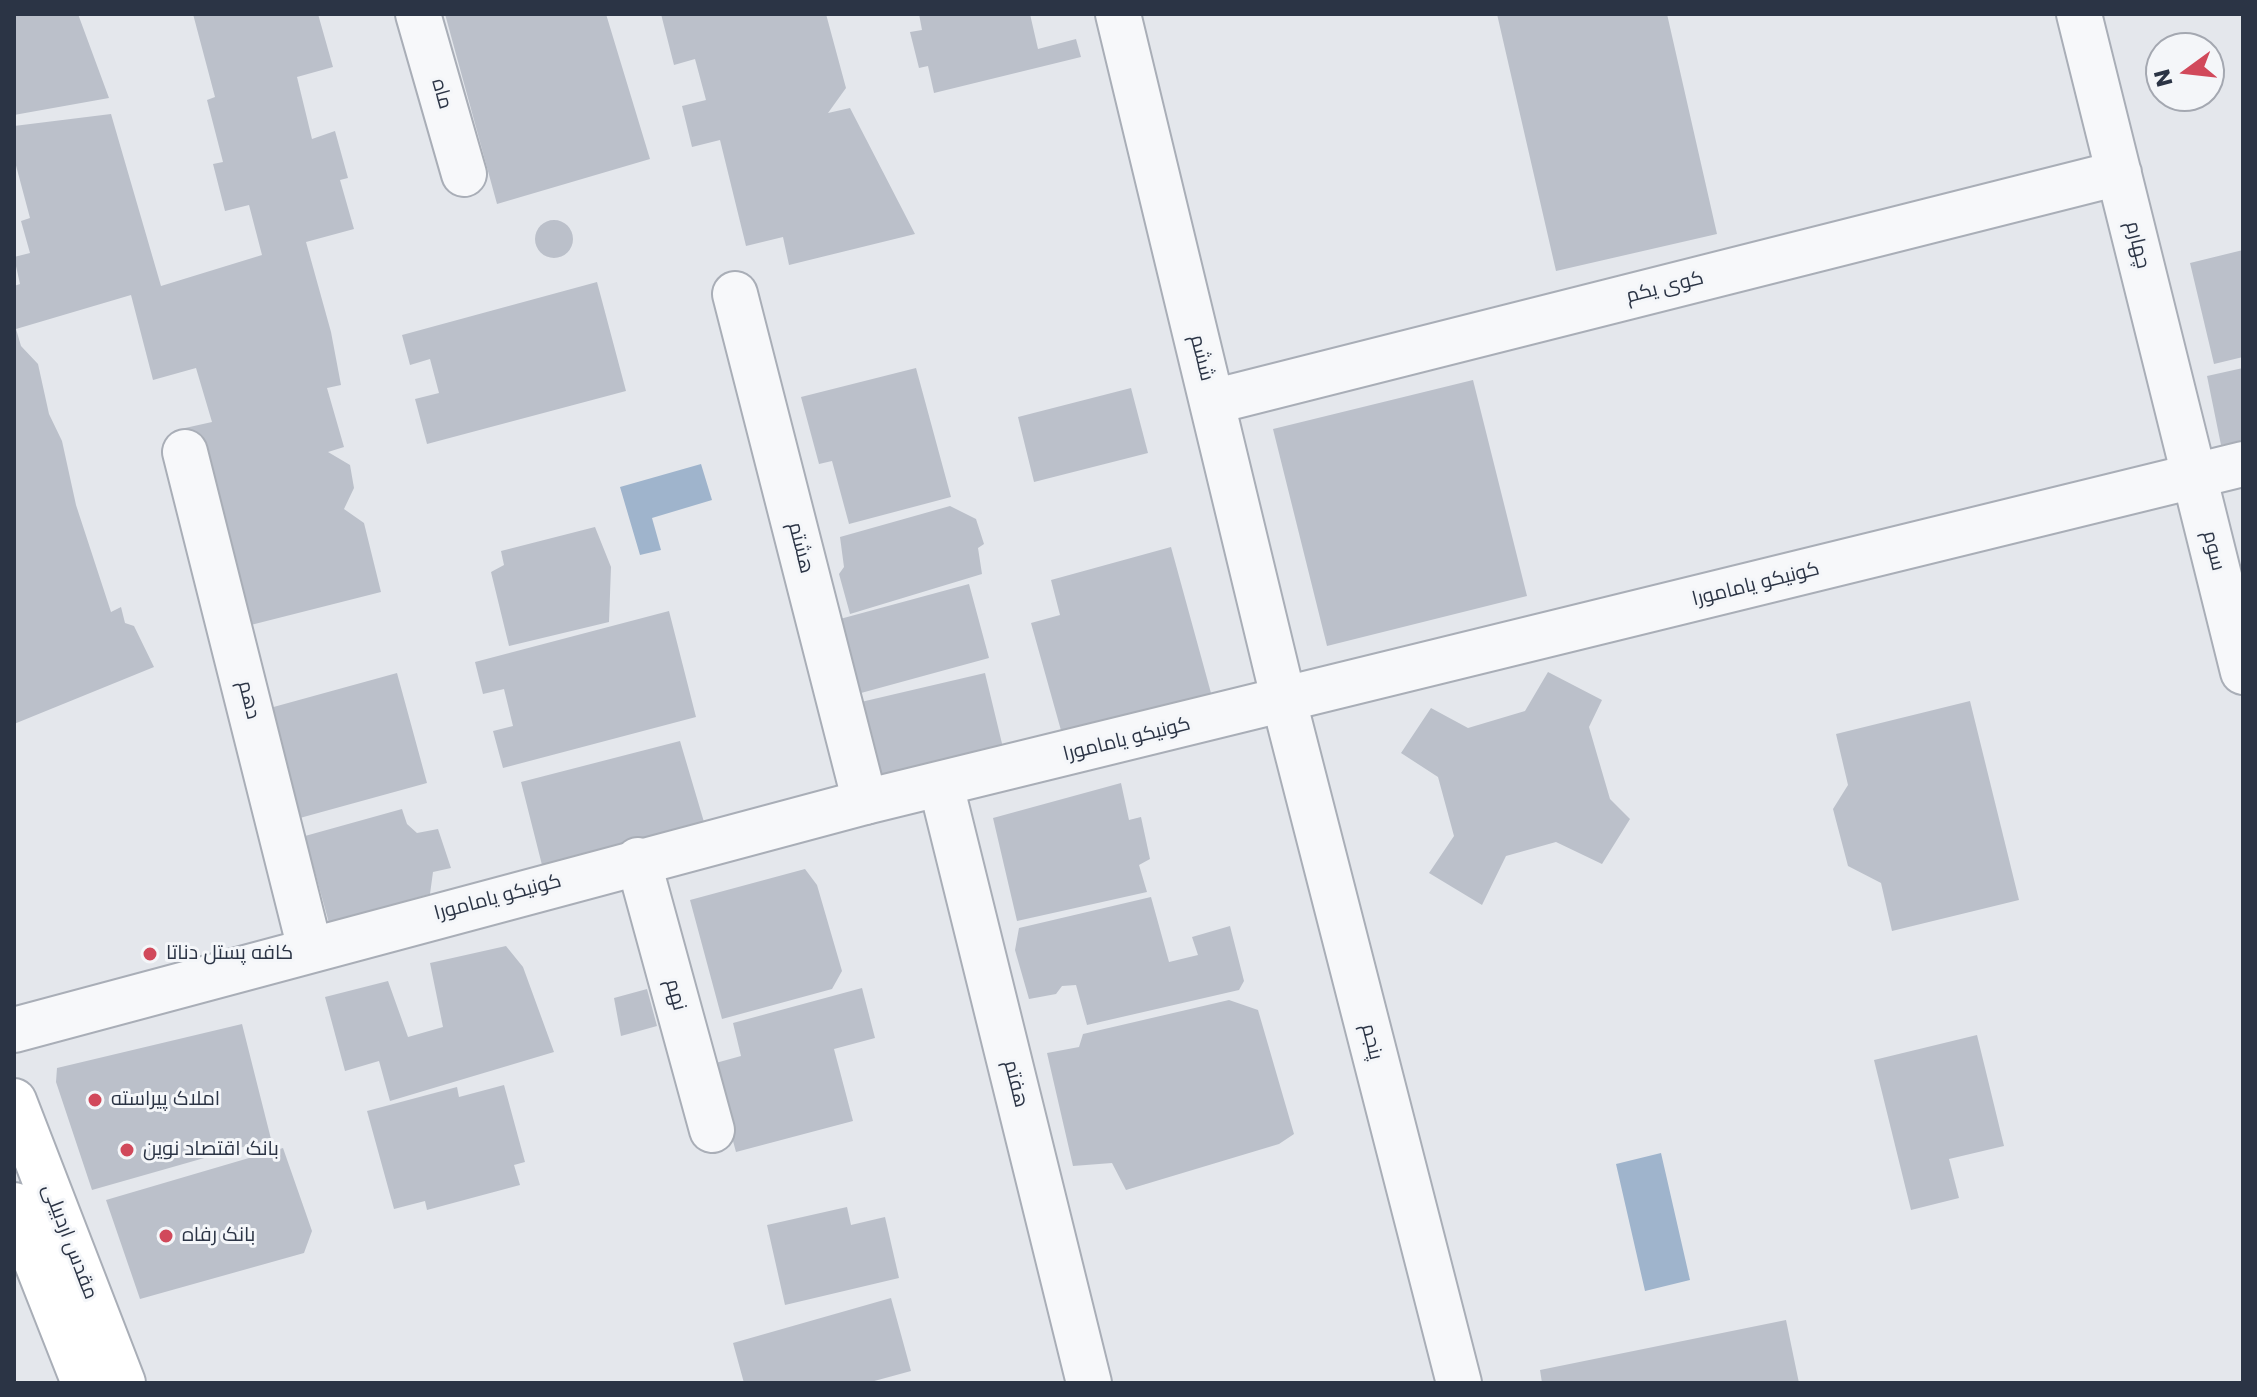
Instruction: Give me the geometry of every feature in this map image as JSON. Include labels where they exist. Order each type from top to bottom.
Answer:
[{"type":"main road","name":"مقدس اردبیلی","points":[[14,1101],[123,1383]]},
{"type":"main road","name":"مقدس اردبیلی","points":[[14,1205],[84,1383]]},
{"type":"street","name":"ماه","points":[[418,14],[464,174]]},
{"type":"street","name":"ششم","points":[[1118,14],[1284,701]]},
{"type":"street","name":"چهارم","points":[[2079,14],[2194,476]]},
{"type":"street","name":"کوی یکم","points":[[1212,402],[2119,173]]},
{"type":"street","name":"هشتم","points":[[735,294],[865,802]]},
{"type":"street","name":"دهم","points":[[185,452],[310,949]]},
{"type":"street","name":"کونیکو یامامورا","points":[[14,1030],[638,860],[865,802],[2243,464]]},
{"type":"street","name":"سوم","points":[[2194,476],[2243,672]]},
{"type":"street","name":"پنجم","points":[[1284,701],[1459,1383]]},
{"type":"street","name":"هفتم","points":[[941,785],[1089,1383]]},
{"type":"street","name":"نهم","points":[[638,860],[712,1130]]},
{"type":"water","points":[[701,464],[712,500],[652,518],[661,550],[640,555],[620,487]]},
{"type":"water","points":[[1661,1153],[1690,1280],[1645,1291],[1616,1164]]},
{"type":"building","points":[[14,14],[78,14],[109,98],[14,115]]},
{"type":"building","points":[[193,14],[318,14],[333,67],[297,77],[312,139],[335,131],[348,178],[340,180],[354,229],[306,242],[331,332],[341,385],[327,388],[344,447],[328,452],[350,465],[354,488],[344,509],[364,523],[381,592],[235,629],[185,428],[212,422],[196,368],[153,380],[131,295],[16,329],[21,346],[38,364],[49,414],[62,441],[76,505],[111,612],[121,607],[125,623],[134,626],[154,667],[14,724],[14,286],[20,284],[14,257],[30,253],[21,221],[30,218],[14,158],[14,126],[111,114],[161,286],[262,255],[249,205],[225,211],[213,164],[223,162],[207,100],[215,97]]},
{"type":"building","points":[[445,14],[606,14],[650,159],[497,204]]},
{"type":"building","points":[[661,14],[826,14],[846,88],[828,113],[850,108],[915,234],[789,265],[783,237],[746,246],[720,140],[692,147],[682,106],[706,100],[695,59],[674,65]]},
{"type":"building","points":[[919,14],[1030,14],[1038,49],[1076,39],[1081,57],[934,93],[928,66],[919,68],[910,32],[922,30]]},
{"type":"building","points":[[1497,14],[1667,14],[1717,234],[1556,271]]},
{"type":"building","points":[[554,220],[568,225],[573,239],[568,253],[554,258],[540,253],[535,239],[540,225]]},
{"type":"building","points":[[2243,250],[2243,357],[2214,364],[2190,263]]},
{"type":"building","points":[[597,282],[626,391],[427,444],[415,399],[439,393],[430,359],[410,365],[402,335]]},
{"type":"building","points":[[916,368],[951,497],[849,524],[832,461],[819,464],[801,397]]},
{"type":"building","points":[[2243,368],[2243,441],[2221,445],[2207,376]]},
{"type":"building","points":[[1473,380],[1527,596],[1327,646],[1273,429]]},
{"type":"building","points":[[1131,388],[1148,453],[1034,482],[1018,417]]},
{"type":"building","points":[[950,506],[976,519],[984,544],[978,548],[982,574],[850,614],[839,574],[844,567],[840,537]]},
{"type":"building","points":[[595,527],[611,567],[609,622],[509,646],[491,572],[504,565],[501,551]]},
{"type":"building","points":[[1171,547],[1211,693],[1062,734],[1031,623],[1060,615],[1051,580]]},
{"type":"building","points":[[969,584],[989,658],[861,693],[840,619]]},
{"type":"building","points":[[669,611],[696,717],[503,768],[493,731],[513,726],[504,689],[483,694],[475,662]]},
{"type":"building","points":[[1548,672],[1602,700],[1589,727],[1610,799],[1630,819],[1602,864],[1556,842],[1506,856],[1482,905],[1429,873],[1454,836],[1438,777],[1401,753],[1431,708],[1468,728],[1525,711]]},
{"type":"building","points":[[397,673],[427,783],[289,821],[259,711]]},
{"type":"building","points":[[985,673],[1005,756],[881,786],[861,702]]},
{"type":"building","points":[[1970,701],[2019,900],[1892,931],[1881,883],[1848,866],[1833,809],[1848,785],[1836,734]]},
{"type":"building","points":[[680,741],[704,822],[543,869],[521,782]]},
{"type":"building","points":[[1121,783],[1129,820],[1141,817],[1150,859],[1139,865],[1147,892],[1017,921],[993,818]]},
{"type":"building","points":[[402,809],[407,824],[417,833],[438,829],[451,868],[433,872],[430,894],[329,923],[305,836]]},
{"type":"building","points":[[805,869],[817,885],[842,971],[832,989],[722,1019],[690,900]]},
{"type":"building","points":[[1151,897],[1169,962],[1198,955],[1192,937],[1230,926],[1244,981],[1239,990],[1087,1025],[1076,985],[1062,986],[1056,994],[1029,999],[1015,950],[1019,928]]},
{"type":"building","points":[[506,946],[523,967],[554,1052],[390,1101],[379,1061],[345,1071],[325,997],[388,981],[408,1037],[443,1027],[430,963]]},
{"type":"building","points":[[862,988],[875,1038],[834,1049],[853,1121],[736,1152],[712,1064],[741,1056],[733,1023]]},
{"type":"building","points":[[647,989],[657,1026],[621,1036],[614,998]]},
{"type":"building","points":[[1229,1000],[1258,1010],[1294,1134],[1279,1144],[1126,1190],[1112,1163],[1073,1166],[1047,1053],[1079,1047],[1083,1034]]},
{"type":"building","points":[[242,1024],[271,1139],[92,1190],[56,1082],[57,1068]]},
{"type":"building","points":[[1977,1035],[2004,1146],[1949,1159],[1959,1198],[1911,1210],[1874,1060]]},
{"type":"building","points":[[504,1085],[525,1162],[514,1165],[520,1185],[427,1210],[425,1201],[394,1209],[367,1111],[457,1087],[459,1097]]},
{"type":"building","points":[[283,1148],[312,1231],[304,1253],[140,1299],[106,1200]]},
{"type":"building","points":[[847,1207],[851,1225],[885,1217],[899,1278],[785,1305],[767,1225]]},
{"type":"building","points":[[891,1298],[911,1371],[867,1383],[744,1383],[733,1343]]},
{"type":"building","points":[[1786,1320],[1799,1383],[1542,1383],[1540,1370]]},
{"type":"place","name":"کافه پستل دناتا","points":[[150,954]]},
{"type":"place","name":"املاک پیراسته","points":[[95,1100]]},
{"type":"place","name":"بانک اقتصاد نوین","points":[[127,1150]]},
{"type":"place","name":"بانک رفاه","points":[[166,1236]]}]
